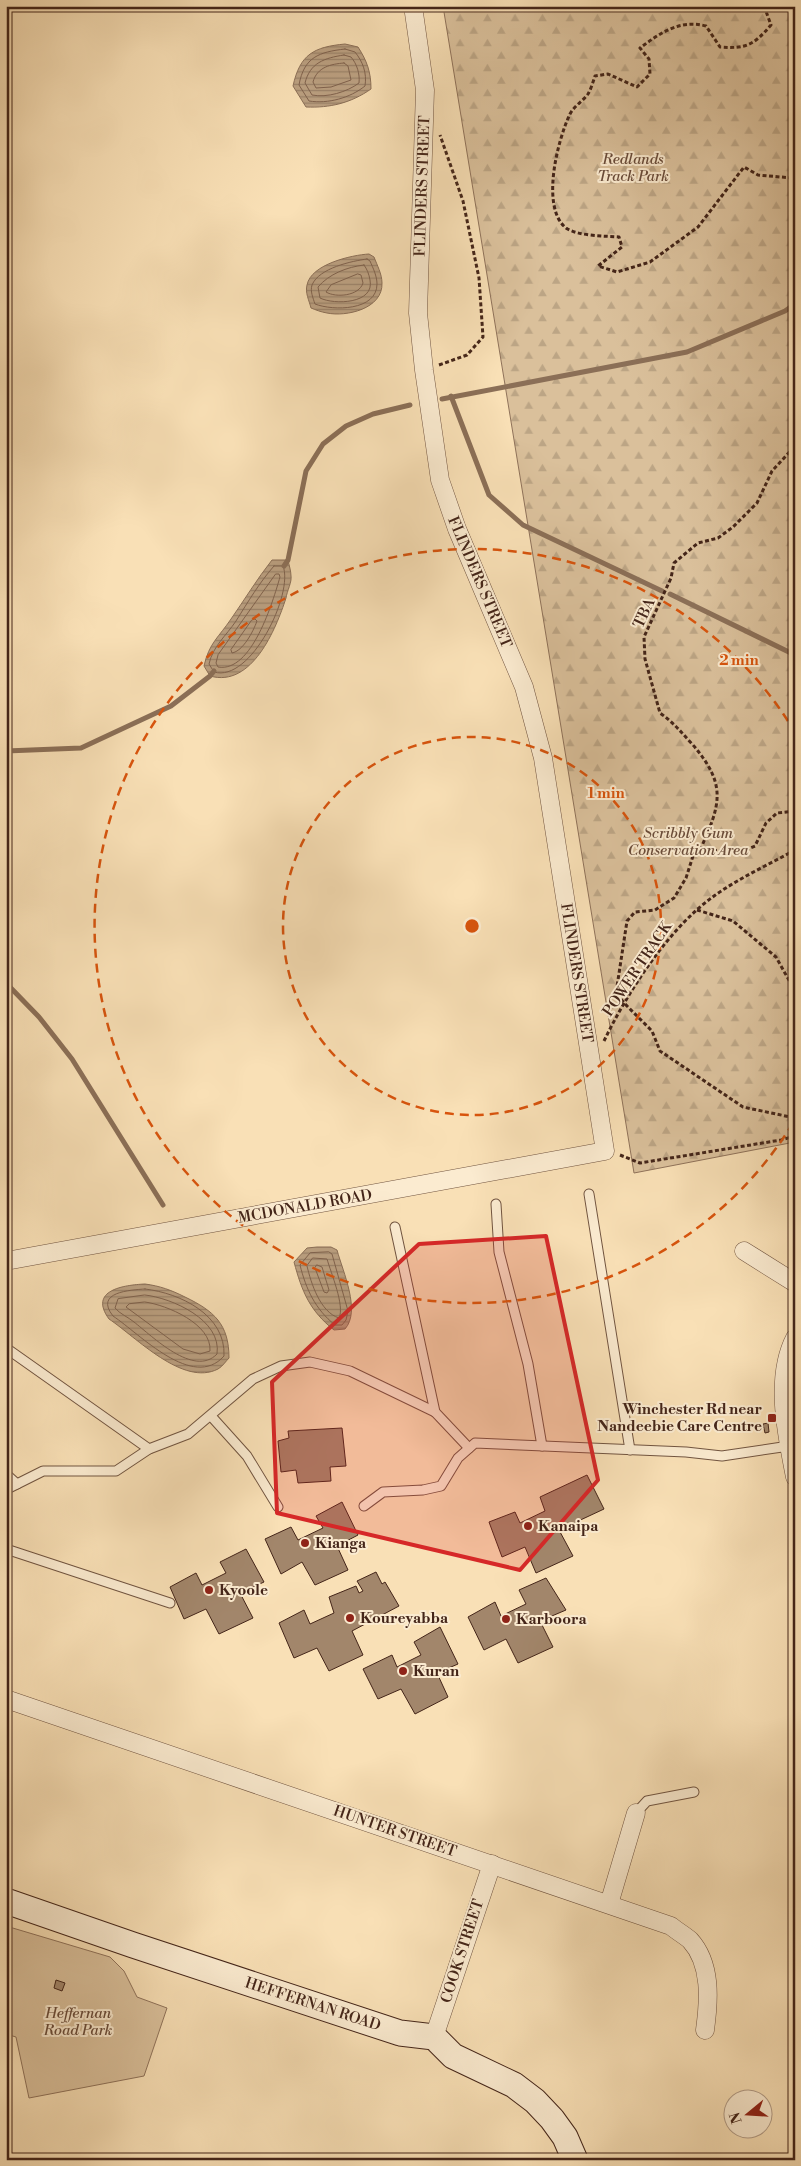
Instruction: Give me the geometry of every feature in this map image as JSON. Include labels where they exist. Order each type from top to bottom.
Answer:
[{"type":"street","name":"FLINDERS STREET","points":[[413,6],[425,90],[418,313],[440,480],[456,529],[524,687],[543,758],[604,1151]]},
{"type":"street","name":"MCDONALD ROAD","points":[[6,1260],[604,1151]]},
{"type":"street","points":[[744,1251],[795,1283]]},
{"type":"street","points":[[795,1338],[787,1367],[784,1393],[785,1419],[795,1477]]},
{"type":"street","name":"HUNTER STREET","points":[[6,1699],[670,1926],[690,1941],[703,1962],[709,2000],[704,2030]]},
{"type":"street","points":[[609,1904],[636,1813]]},
{"type":"street","name":"COOK STREET","points":[[434,2037],[492,1864]]},
{"type":"street","name":"HEFFERNAN ROAD","points":[[8,1903],[400,2033],[434,2037]]},
{"type":"street","points":[[434,2037],[453,2056],[514,2085],[535,2101],[552,2119],[565,2138],[575,2160]]},
{"type":"lane","points":[[589,1194],[630,1450]]},
{"type":"lane","points":[[496,1204],[499,1252],[528,1364],[542,1446]]},
{"type":"lane","points":[[394,1227],[435,1412]]},
{"type":"lane","points":[[6,1348],[149,1449]]},
{"type":"lane","points":[[6,1492],[7,1489],[43,1471],[116,1471],[149,1449],[188,1434],[253,1379],[280,1366],[310,1362],[350,1371],[435,1412],[469,1448]]},
{"type":"lane","points":[[211,1416],[247,1456],[278,1507]]},
{"type":"lane","points":[[364,1506],[383,1492],[423,1490],[441,1486],[458,1458],[475,1443],[722,1456],[789,1446]]},
{"type":"lane","points":[[6,1474],[17,1484]]},
{"type":"lane","points":[[6,1549],[170,1603]]},
{"type":"lane","points":[[636,1813],[646,1801],[694,1792]]},
{"type":"path","points":[[764,6],[770,25],[759,38],[740,48],[720,47],[706,26],[694,23],[681,24],[656,36],[640,48],[649,59],[650,74],[637,87],[608,74],[595,76],[588,94],[570,113],[554,166],[553,204],[559,220],[567,229],[589,234],[619,237],[622,247],[598,266],[617,272],[650,262],[698,226],[744,167],[758,175],[792,178],[795,174]]},
{"type":"path","points":[[424,370],[467,355],[483,337],[479,278],[463,201],[438,127]]},
{"type":"path","name":"TBA","points":[[624,1004],[616,993],[627,921],[635,912],[655,910],[674,898],[686,878],[693,856],[700,850],[713,821],[717,804],[715,777],[707,762],[673,722],[660,713],[645,659],[644,637],[671,578],[674,563],[698,544],[718,538],[733,527],[757,503],[772,471],[795,446]]},
{"type":"path","points":[[700,850],[743,851],[755,846],[766,824],[777,813],[795,811]]},
{"type":"path","name":"POWER TRACK","points":[[592,1068],[610,1028],[624,1004],[657,954],[681,924],[715,895],[795,850]]},
{"type":"path","points":[[697,910],[733,921],[776,957],[795,991]]},
{"type":"path","points":[[624,1004],[652,1031],[660,1051],[743,1107],[795,1118]]},
{"type":"path","points":[[604,1151],[621,1155],[640,1163],[781,1140],[795,1136]]},
{"type":"highlighted area","points":[[546,1236],[598,1480],[520,1570],[277,1513],[272,1382],[419,1244]]},
{"type":"green space","name":"Redlands Track Park","points":[[443,6],[795,6],[795,1142],[634,1173]]},
{"type":"green space","name":"Heffernan Road Park","points":[[6,1926],[110,1957],[124,1971],[137,1997],[167,2008],[144,2076],[29,2098],[16,2037],[6,2034]]},
{"type":"water","points":[[345,44],[358,47],[361,52],[369,72],[371,89],[356,98],[340,104],[306,107],[293,86],[304,59],[325,47]]},
{"type":"water","points":[[369,254],[374,257],[382,280],[381,292],[370,305],[344,314],[321,312],[311,308],[307,294],[307,285],[316,271],[333,262],[353,256]]},
{"type":"water","points":[[272,560],[288,560],[291,578],[282,611],[269,639],[250,665],[238,673],[225,677],[210,676],[204,666],[212,646]]},
{"type":"water","points":[[331,1247],[337,1250],[351,1302],[349,1321],[345,1329],[334,1330],[319,1316],[308,1300],[300,1283],[294,1262],[307,1248]]},
{"type":"water","points":[[145,1284],[175,1292],[212,1313],[223,1327],[228,1346],[229,1358],[221,1367],[204,1373],[175,1366],[160,1358],[109,1319],[104,1309],[103,1301],[106,1295],[119,1288]]},
{"type":"building","points":[[768,1423],[769,1432],[765,1433],[763,1424]]},
{"type":"building","points":[[342,1428],[346,1466],[330,1467],[331,1481],[298,1483],[296,1470],[281,1472],[278,1441],[289,1438],[288,1431]]},
{"type":"building","name":"Kanaipa","points":[[587,1475],[604,1509],[559,1530],[573,1556],[536,1573],[525,1547],[502,1557],[489,1522],[515,1512],[520,1523],[545,1511],[540,1497]]},
{"type":"building","name":"Kianga","points":[[342,1502],[358,1535],[337,1546],[348,1570],[315,1585],[302,1562],[281,1574],[265,1539],[291,1527],[298,1540],[323,1528],[316,1516]]},
{"type":"building","name":"Kyoole","points":[[246,1549],[264,1582],[240,1593],[253,1618],[219,1634],[206,1609],[184,1619],[170,1587],[196,1573],[202,1585],[226,1573],[220,1562]]},
{"type":"building","name":"Koureyabba","points":[[376,1572],[382,1584],[385,1582],[399,1606],[352,1631],[363,1655],[329,1671],[317,1648],[294,1658],[279,1623],[304,1610],[310,1624],[334,1613],[329,1597],[356,1586],[359,1593],[363,1591],[357,1581]]},
{"type":"building","name":"Karboora","points":[[546,1578],[566,1610],[540,1621],[553,1647],[518,1663],[506,1639],[484,1650],[468,1617],[495,1602],[501,1616],[526,1604],[519,1590]]},
{"type":"building","name":"Kuran","points":[[440,1627],[458,1664],[437,1673],[448,1697],[415,1714],[401,1689],[378,1699],[363,1669],[392,1655],[397,1667],[421,1655],[414,1642]]},
{"type":"building","points":[[56,1980],[65,1983],[62,1991],[54,1988]]},
{"type":"waterway","points":[[442,399],[687,352],[785,311],[795,304]]},
{"type":"waterway","points":[[451,396],[489,495],[523,525],[662,591]]},
{"type":"waterway","points":[[284,566],[288,560],[306,471],[323,444],[346,426],[373,414],[410,405]]},
{"type":"waterway","points":[[670,594],[795,655]]},
{"type":"waterway","points":[[6,751],[81,748],[171,706],[214,671]]},
{"type":"waterway","points":[[6,983],[39,1017],[72,1059],[163,1205]]},
{"type":"place","name":"Winchester Rd near Nandeebie Care Centre","points":[[772,1418]]},
{"type":"place","name":"Kanaipa","points":[[528,1526]]},
{"type":"place","name":"Kianga","points":[[305,1543]]},
{"type":"place","name":"Kyoole","points":[[209,1590]]},
{"type":"place","name":"Koureyabba","points":[[350,1618]]},
{"type":"place","name":"Karboora","points":[[506,1619]]},
{"type":"place","name":"Kuran","points":[[403,1671]]},
{"type":"park label","name":"Scribbly Gum Conservation Area","points":[[688,842]]}]
